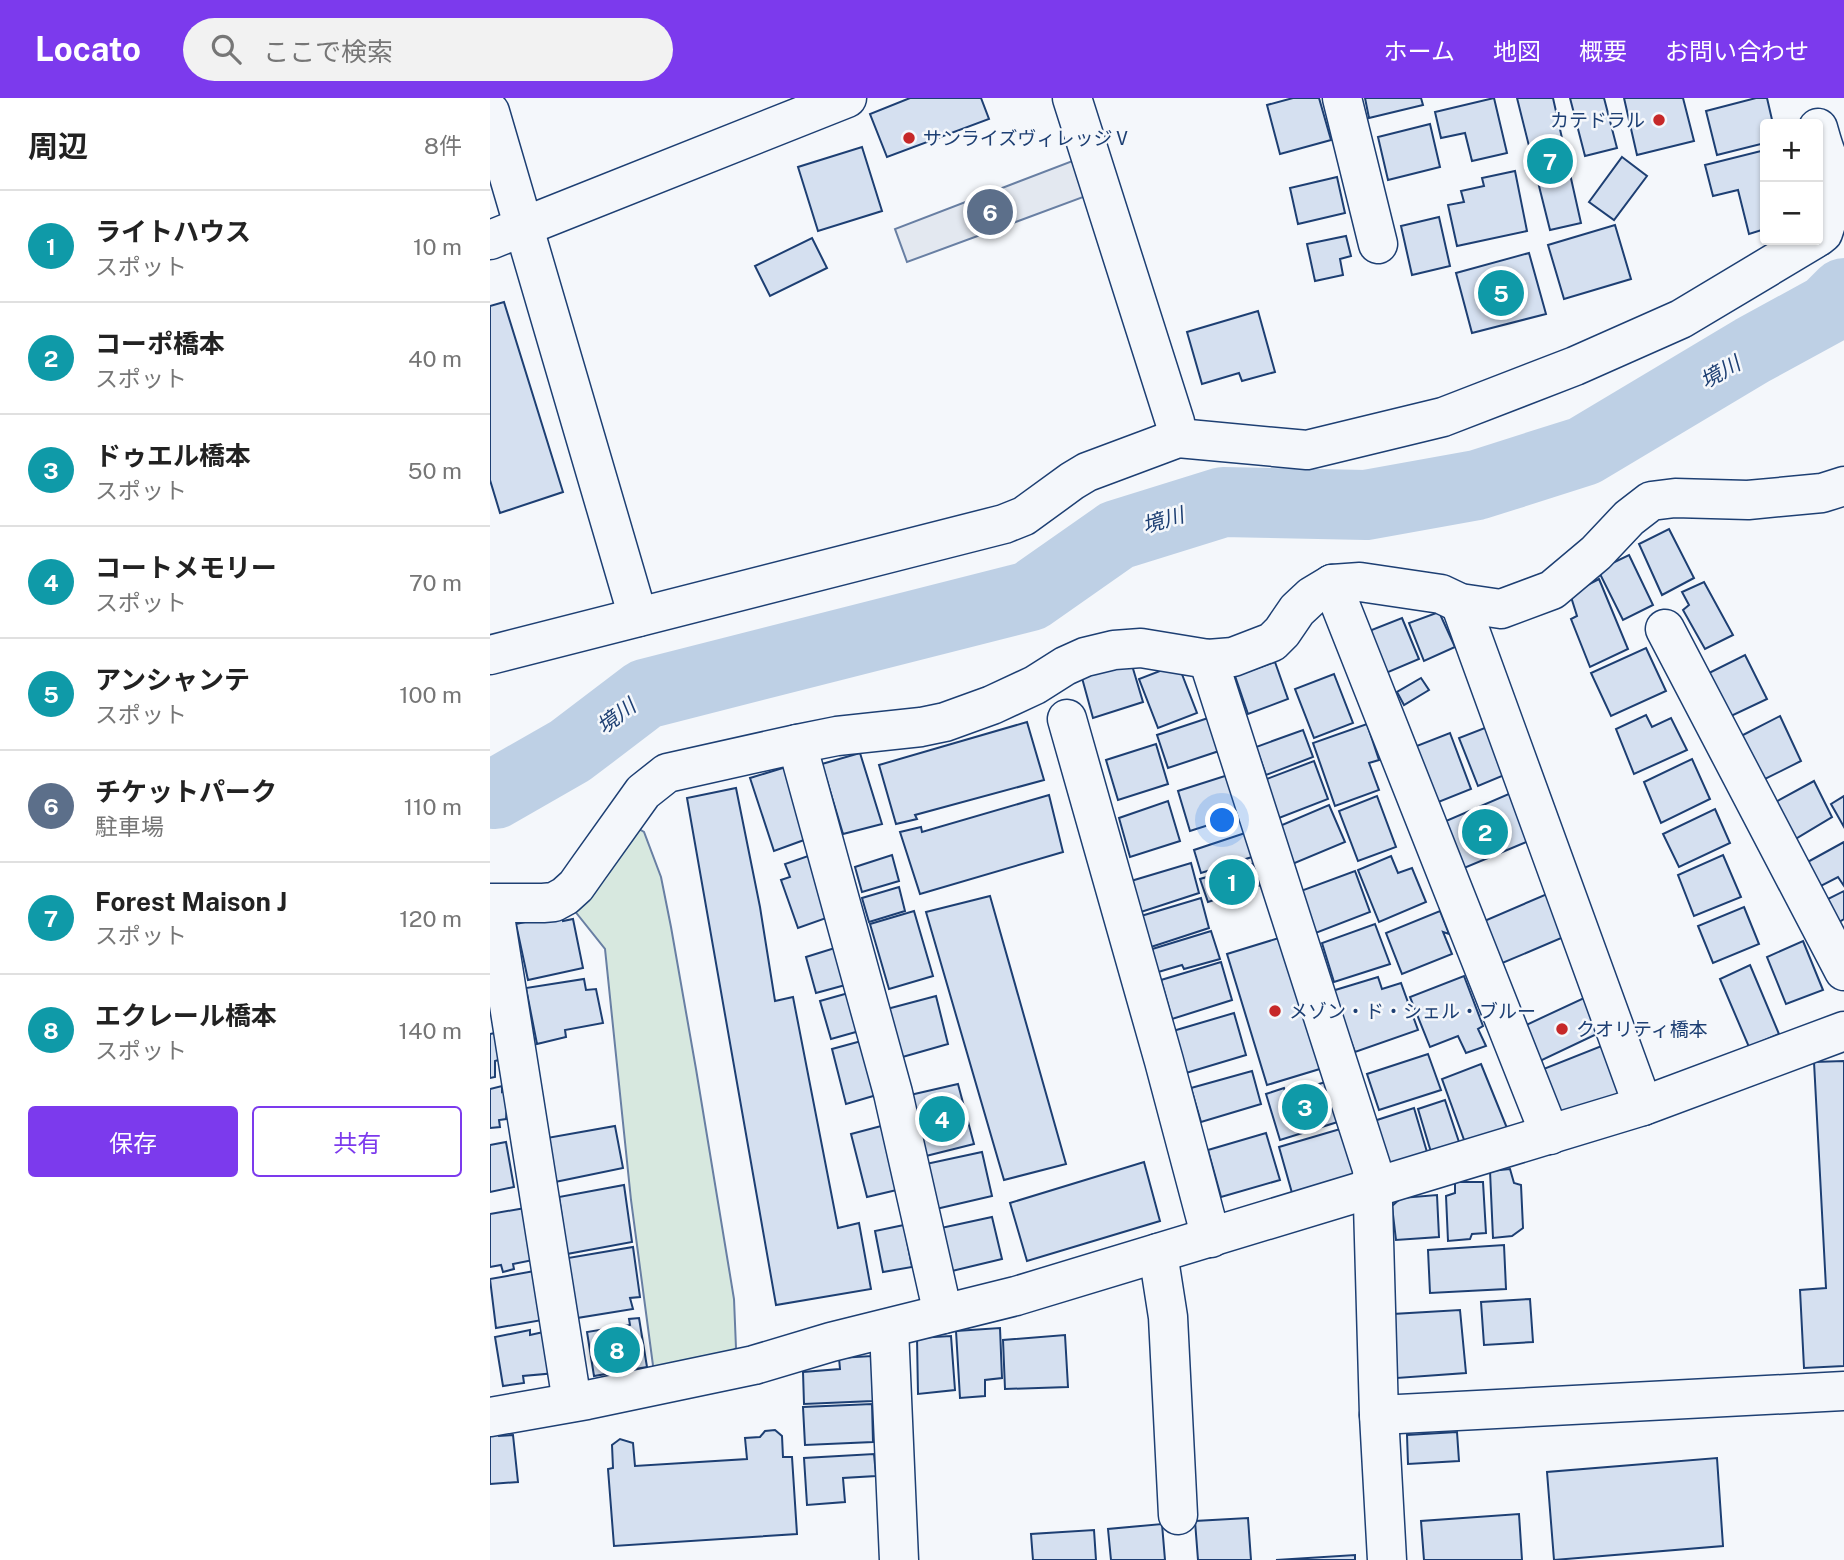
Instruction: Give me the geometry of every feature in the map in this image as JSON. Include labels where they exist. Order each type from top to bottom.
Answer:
[{"type":"street","points":[[507,234],[847,98]]},
{"type":"street","points":[[1072,98],[1178,438]]},
{"type":"street","points":[[1342,98],[1378,244]]},
{"type":"street","points":[[1809,98],[1815,119]]},
{"type":"street","points":[[490,112],[507,234],[638,617]]},
{"type":"street","points":[[1823,144],[1832,169],[1844,178],[1835,195],[1823,233]]},
{"type":"street","points":[[490,655],[1004,524],[1030,512],[1087,472],[1178,438],[1307,450],[1443,417],[1575,366],[1681,319],[1805,245]]},
{"type":"street","points":[[572,1402],[492,903],[554,902],[565,895],[582,877],[643,792],[667,773],[837,736],[945,722],[992,705],[1085,657],[1114,650],[1141,648],[1208,659],[1233,657],[1272,642],[1297,610],[1312,596],[1332,584],[1360,582],[1441,594],[1460,603],[1500,609],[1552,590],[1651,501],[1675,498],[1748,500],[1822,493],[1844,486]]},
{"type":"street","points":[[1332,584],[1550,1135]]},
{"type":"street","points":[[1460,603],[1643,1106]]},
{"type":"street","points":[[1665,629],[1844,971]]},
{"type":"street","points":[[1208,659],[1371,1170],[1387,1560]]},
{"type":"street","points":[[1067,719],[1212,1238]]},
{"type":"street","points":[[797,744],[893,1093],[943,1314]]},
{"type":"street","points":[[490,1418],[754,1365],[831,1342],[1016,1296],[1643,1106],[1844,1031]]},
{"type":"street","points":[[1158,1253],[1168,1317],[1178,1515]]},
{"type":"street","points":[[889,1329],[899,1560]]},
{"type":"street","points":[[1380,1415],[1844,1391]]},
{"type":"shaded area","points":[[1075,160],[1086,196],[907,262],[895,229]]},
{"type":"shaded area","points":[[632,825],[644,832],[661,877],[671,927],[734,1299],[736,1348],[725,1358],[654,1373],[631,1200],[605,949],[574,910]]},
{"type":"building","name":"サンライズヴィレッジⅤ","points":[[910,98],[981,98],[989,119],[887,157],[870,114]]},
{"type":"building","points":[[1293,98],[1319,98],[1331,140],[1280,154],[1267,105]]},
{"type":"building","points":[[1365,98],[1421,98],[1423,105],[1369,118]]},
{"type":"building","points":[[1494,98],[1507,153],[1472,161],[1465,133],[1441,138],[1435,112]]},
{"type":"building","points":[[1517,98],[1553,98],[1581,223],[1550,230]]},
{"type":"building","points":[[1570,98],[1604,98],[1617,148],[1585,156]]},
{"type":"building","name":"カテドラル","points":[[1624,98],[1683,98],[1694,141],[1637,155]]},
{"type":"building","points":[[1756,98],[1767,98],[1772,119],[1760,119],[1760,144],[1717,155],[1706,111]]},
{"type":"building","points":[[1430,124],[1440,167],[1388,180],[1378,137]]},
{"type":"building","points":[[862,147],[882,211],[818,231],[798,167]]},
{"type":"building","points":[[1760,151],[1760,231],[1749,234],[1738,190],[1713,196],[1705,165]]},
{"type":"building","points":[[1622,157],[1647,176],[1614,220],[1589,202]]},
{"type":"building","points":[[1515,171],[1527,231],[1457,246],[1448,205],[1464,202],[1461,191],[1484,186],[1482,178]]},
{"type":"building","points":[[1337,177],[1345,213],[1298,224],[1290,188]]},
{"type":"building","points":[[1439,217],[1450,266],[1412,275],[1401,226]]},
{"type":"building","points":[[1615,225],[1631,279],[1564,299],[1548,245]]},
{"type":"building","points":[[1346,236],[1351,256],[1340,259],[1343,275],[1315,281],[1307,244]]},
{"type":"building","points":[[812,238],[827,268],[770,296],[755,266]]},
{"type":"building","points":[[1529,253],[1546,314],[1472,333],[1456,273]]},
{"type":"building","points":[[504,302],[563,492],[500,513],[490,480],[490,306]]},
{"type":"building","points":[[1258,311],[1275,372],[1242,381],[1239,373],[1202,384],[1187,332]]},
{"type":"building","points":[[1669,529],[1694,578],[1662,595],[1639,544]]},
{"type":"building","points":[[1629,555],[1653,605],[1623,620],[1598,570]]},
{"type":"building","points":[[1599,579],[1628,649],[1590,667],[1571,619],[1577,616],[1572,593]]},
{"type":"building","points":[[1704,582],[1733,635],[1705,649],[1683,610],[1689,605],[1682,592]]},
{"type":"building","points":[[1439,612],[1455,647],[1424,661],[1409,623]]},
{"type":"building","points":[[1402,618],[1419,659],[1386,673],[1369,631]]},
{"type":"building","points":[[1646,648],[1666,691],[1611,716],[1591,673]]},
{"type":"building","points":[[1745,655],[1767,699],[1729,717],[1707,674]]},
{"type":"building","points":[[1131,662],[1143,702],[1093,718],[1082,678]]},
{"type":"building","points":[[1275,662],[1288,699],[1248,714],[1235,676]]},
{"type":"building","points":[[1178,664],[1197,713],[1158,728],[1139,679]]},
{"type":"building","points":[[1334,674],[1353,723],[1314,738],[1295,689]]},
{"type":"building","points":[[1421,678],[1429,690],[1404,705],[1397,692]]},
{"type":"building","points":[[1646,715],[1652,727],[1671,718],[1687,750],[1634,774],[1616,729]]},
{"type":"building","points":[[1780,716],[1801,761],[1763,780],[1741,736]]},
{"type":"building","points":[[1208,718],[1219,751],[1168,768],[1157,735]]},
{"type":"building","points":[[1027,722],[1044,780],[915,815],[917,819],[896,824],[879,765]]},
{"type":"building","points":[[1367,724],[1379,760],[1369,763],[1379,790],[1335,806],[1313,743]]},
{"type":"building","points":[[1495,724],[1514,771],[1478,786],[1459,738]]},
{"type":"building","points":[[1303,730],[1313,757],[1266,775],[1256,747]]},
{"type":"building","points":[[1450,733],[1471,789],[1436,803],[1414,747]]},
{"type":"building","points":[[1156,744],[1168,784],[1118,800],[1106,760]]},
{"type":"building","points":[[860,753],[882,824],[843,834],[822,764]]},
{"type":"building","points":[[1692,759],[1710,799],[1661,823],[1644,782]]},
{"type":"building","points":[[1314,761],[1328,799],[1279,818],[1264,780]]},
{"type":"building","points":[[786,767],[804,840],[774,851],[750,778]]},
{"type":"building","points":[[1228,775],[1240,815],[1190,831],[1178,791]]},
{"type":"building","points":[[1814,781],[1832,817],[1792,841],[1772,804]]},
{"type":"building","points":[[736,788],[760,907],[775,1001],[793,997],[838,1228],[859,1223],[871,1289],[776,1305],[687,798]]},
{"type":"building","points":[[1511,793],[1531,840],[1457,871],[1439,824]]},
{"type":"building","points":[[1049,795],[1063,852],[920,894],[900,832],[921,827],[922,832]]},
{"type":"building","points":[[1377,796],[1396,847],[1358,861],[1339,811]]},
{"type":"building","points":[[1844,796],[1844,827],[1831,804]]},
{"type":"building","points":[[1168,801],[1180,841],[1130,857],[1119,818]]},
{"type":"building","points":[[1329,805],[1345,842],[1290,865],[1275,828]]},
{"type":"building","points":[[1715,809],[1730,843],[1679,867],[1663,834]]},
{"type":"building","points":[[1245,833],[1252,857],[1201,873],[1194,850]]},
{"type":"building","points":[[1844,842],[1844,886],[1838,877],[1817,888],[1804,864]]},
{"type":"building","points":[[811,855],[832,916],[798,928],[781,880],[790,877],[785,864]]},
{"type":"building","points":[[892,855],[899,881],[862,892],[855,867]]},
{"type":"building","points":[[1723,855],[1741,897],[1694,916],[1678,875]]},
{"type":"building","points":[[1391,856],[1398,873],[1412,868],[1426,902],[1379,922],[1358,870]]},
{"type":"building","points":[[1258,862],[1264,884],[1208,902],[1200,879]]},
{"type":"building","points":[[1191,863],[1199,893],[1141,912],[1131,881]]},
{"type":"building","points":[[1355,871],[1370,912],[1313,934],[1298,892]]},
{"type":"building","points":[[899,887],[905,911],[869,922],[862,898]]},
{"type":"building","points":[[1844,891],[1844,919],[1834,925],[1822,902]]},
{"type":"building","points":[[1547,894],[1566,936],[1500,964],[1482,922]]},
{"type":"building","points":[[990,896],[1066,1164],[1004,1180],[926,912]]},
{"type":"building","points":[[1201,898],[1209,928],[1151,947],[1141,916]]},
{"type":"building","points":[[1744,907],[1759,944],[1713,963],[1698,926]]},
{"type":"building","points":[[914,911],[933,976],[889,989],[870,924]]},
{"type":"building","points":[[1440,911],[1449,934],[1443,932],[1452,954],[1402,974],[1386,933]]},
{"type":"building","points":[[561,914],[563,921],[573,919],[583,968],[528,980],[516,924]]},
{"type":"building","points":[[1375,924],[1390,964],[1334,982],[1322,943]]},
{"type":"building","points":[[1211,931],[1220,959],[1184,969],[1182,965],[1155,973],[1149,950]]},
{"type":"building","name":"メゾン・ド・シェル・ブルー","points":[[1282,937],[1323,1068],[1267,1085],[1227,954]]},
{"type":"building","points":[[1803,941],[1823,990],[1786,1004],[1767,957]]},
{"type":"building","points":[[838,947],[849,984],[816,993],[806,957]]},
{"type":"building","points":[[1221,962],[1232,1000],[1172,1019],[1161,980]]},
{"type":"building","points":[[1750,965],[1779,1034],[1749,1047],[1720,979]]},
{"type":"building","points":[[1464,976],[1483,1026],[1478,1029],[1486,1046],[1466,1053],[1458,1036],[1430,1047],[1410,997]]},
{"type":"building","points":[[1378,977],[1382,989],[1401,983],[1418,1030],[1355,1052],[1332,991]]},
{"type":"building","points":[[584,979],[586,990],[596,989],[603,1023],[565,1030],[566,1037],[537,1044],[526,988]]},
{"type":"building","points":[[852,992],[863,1030],[831,1039],[820,1001]]},
{"type":"building","points":[[936,996],[948,1044],[899,1058],[887,1009]]},
{"type":"building","name":"クオリティ橋本","points":[[1584,998],[1601,1032],[1540,1061],[1524,1026]]},
{"type":"building","points":[[1234,1013],[1246,1055],[1186,1073],[1173,1031]]},
{"type":"building","points":[[495,1033],[505,1058],[495,1061],[495,1077],[490,1078],[490,1034]]},
{"type":"building","points":[[865,1040],[880,1094],[846,1104],[832,1049]]},
{"type":"building","points":[[1604,1045],[1623,1093],[1559,1118],[1541,1070]]},
{"type":"building","points":[[1428,1054],[1441,1090],[1379,1110],[1367,1074]]},
{"type":"building","points":[[1844,1061],[1844,1366],[1804,1368],[1800,1290],[1826,1288],[1814,1062]]},
{"type":"building","points":[[1481,1064],[1509,1133],[1467,1148],[1442,1079]]},
{"type":"building","points":[[1252,1071],[1261,1104],[1201,1122],[1191,1088]]},
{"type":"building","points":[[1332,1080],[1344,1120],[1280,1140],[1266,1094],[1284,1088],[1286,1094]]},
{"type":"building","points":[[958,1084],[974,1144],[926,1156],[910,1095]]},
{"type":"building","points":[[502,1086],[502,1092],[508,1090],[506,1119],[499,1120],[500,1127],[490,1128],[490,1089]]},
{"type":"building","points":[[1445,1100],[1460,1145],[1431,1152],[1418,1109]]},
{"type":"building","points":[[1414,1108],[1427,1152],[1387,1164],[1374,1121]]},
{"type":"building","points":[[885,1125],[901,1189],[867,1197],[851,1134]]},
{"type":"building","points":[[615,1126],[623,1168],[555,1182],[547,1138]]},
{"type":"building","points":[[1347,1127],[1363,1180],[1294,1200],[1279,1147]]},
{"type":"building","points":[[1266,1133],[1280,1180],[1221,1197],[1208,1150]]},
{"type":"building","points":[[506,1142],[514,1187],[490,1192],[490,1145]]},
{"type":"building","points":[[982,1152],[992,1196],[936,1209],[926,1164]]},
{"type":"building","points":[[1144,1162],[1160,1221],[1027,1261],[1010,1203]]},
{"type":"building","points":[[1510,1169],[1514,1183],[1521,1185],[1523,1228],[1512,1236],[1493,1238],[1490,1171]]},
{"type":"building","points":[[1455,1182],[1483,1182],[1486,1233],[1472,1234],[1470,1239],[1448,1241],[1446,1196],[1455,1193]]},
{"type":"building","points":[[624,1185],[632,1242],[567,1254],[559,1197]]},
{"type":"building","points":[[1437,1195],[1439,1237],[1396,1240],[1392,1206],[1401,1198]]},
{"type":"building","points":[[531,1207],[538,1259],[513,1264],[514,1269],[503,1272],[501,1265],[490,1267],[490,1214]]},
{"type":"building","points":[[992,1217],[1002,1259],[952,1271],[941,1228]]},
{"type":"building","points":[[904,1225],[912,1267],[883,1272],[875,1231]]},
{"type":"building","points":[[1504,1245],[1506,1289],[1430,1293],[1428,1250]]},
{"type":"building","points":[[633,1247],[640,1297],[630,1298],[633,1309],[577,1318],[568,1258]]},
{"type":"building","points":[[540,1270],[548,1319],[496,1328],[490,1279]]},
{"type":"building","points":[[1530,1299],[1533,1342],[1484,1345],[1481,1302]]},
{"type":"building","points":[[1460,1310],[1466,1373],[1397,1378],[1393,1314]]},
{"type":"building","points":[[639,1318],[647,1367],[594,1376],[587,1332],[630,1325],[629,1319]]},
{"type":"building","points":[[1000,1328],[1002,1378],[985,1380],[985,1396],[960,1398],[956,1331]]},
{"type":"building","points":[[530,1330],[530,1335],[548,1331],[556,1373],[523,1376],[524,1383],[503,1386],[495,1337]]},
{"type":"building","points":[[1065,1335],[1068,1387],[1005,1389],[1003,1340]]},
{"type":"building","points":[[951,1336],[955,1390],[918,1394],[917,1338]]},
{"type":"building","points":[[872,1356],[873,1401],[804,1404],[803,1372],[840,1369],[839,1358]]},
{"type":"building","points":[[872,1404],[873,1442],[805,1445],[803,1407]]},
{"type":"building","points":[[498,1428],[499,1436],[513,1435],[518,1482],[490,1484],[490,1429]]},
{"type":"building","points":[[775,1430],[782,1436],[783,1457],[792,1457],[797,1534],[614,1546],[608,1469],[613,1468],[612,1445],[620,1439],[633,1443],[635,1466],[747,1459],[745,1438],[760,1437],[765,1431]]},
{"type":"building","points":[[1457,1432],[1459,1461],[1408,1464],[1407,1435]]},
{"type":"building","points":[[874,1454],[876,1476],[843,1478],[845,1502],[807,1505],[804,1458]]},
{"type":"building","points":[[1717,1458],[1723,1546],[1554,1560],[1547,1472]]},
{"type":"building","points":[[1519,1514],[1522,1560],[1424,1560],[1421,1521]]},
{"type":"building","points":[[1248,1518],[1251,1560],[1198,1560],[1195,1521]]},
{"type":"building","points":[[1162,1524],[1165,1560],[1111,1560],[1108,1529]]},
{"type":"building","points":[[1094,1530],[1096,1560],[1033,1560],[1031,1534]]},
{"type":"building","points":[[1355,1555],[1355,1560],[1276,1560]]},
{"type":"waterway","name":"境川","points":[[490,793],[495,794],[570,751],[645,694],[1030,596],[1117,535],[1223,502],[1366,505],[1477,485],[1584,451],[1753,350],[1828,309],[1844,293]]},
{"type":"place","name":"カテドラル","points":[[1659,120]]},
{"type":"place","name":"サンライズヴィレッジⅤ","points":[[909,138]]},
{"type":"place","name":"Forest Maison J","points":[[1550,161]]},
{"type":"place","name":"チケットパーク","points":[[990,212]]},
{"type":"place","name":"アンシャンテ","points":[[1501,293]]},
{"type":"place","name":"コーポ橋本","points":[[1485,832]]},
{"type":"place","name":"ライトハウス","points":[[1232,882]]},
{"type":"place","name":"メゾン・ド・シェル・ブルー","points":[[1275,1011]]},
{"type":"place","name":"クオリティ橋本","points":[[1562,1029]]},
{"type":"place","name":"ドゥエル橋本","points":[[1305,1107]]},
{"type":"place","name":"コートメモリー","points":[[942,1119]]},
{"type":"place","name":"エクレール橋本","points":[[617,1350]]}]
